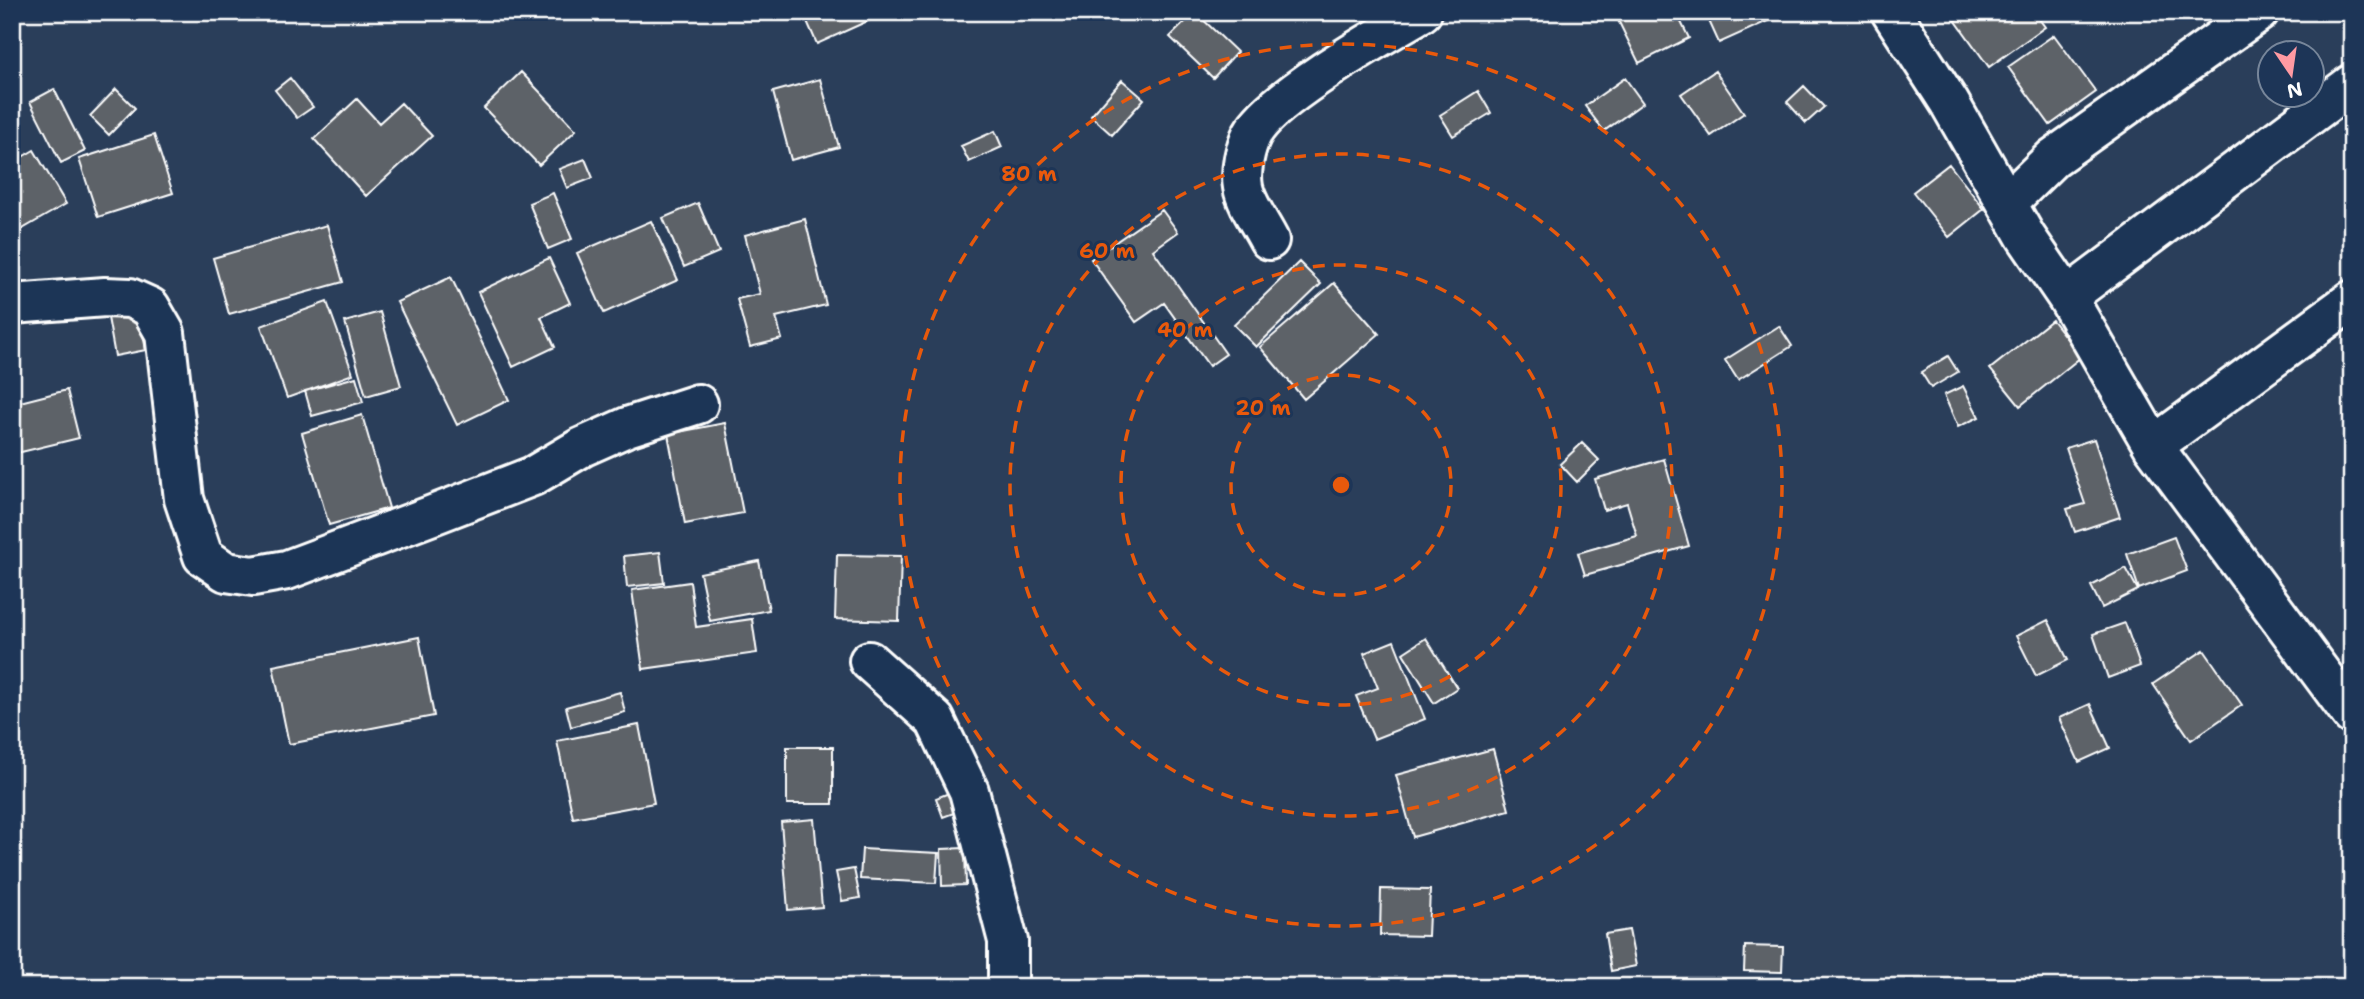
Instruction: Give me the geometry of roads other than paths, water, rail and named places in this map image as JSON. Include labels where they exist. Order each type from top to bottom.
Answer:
[{"type":"street","points":[[1269,240],[1243,187],[1243,162],[1253,133],[1278,107],[1359,48],[1422,12]]},
{"type":"street","points":[[1891,12],[1949,102],[2026,237],[2067,297],[2153,446],[2352,715]]},
{"type":"street","points":[[2008,202],[2053,158],[2259,12]]},
{"type":"street","points":[[2067,297],[2352,84]]},
{"type":"street","points":[[12,304],[106,297],[130,298],[150,307],[165,333],[184,499],[203,556],[226,572],[253,576],[287,570],[469,501],[533,476],[582,447],[627,427],[698,404]]},
{"type":"street","points":[[2153,446],[2352,300]]},
{"type":"street","points":[[869,661],[934,720],[969,791],[1008,941],[1009,987]]}]
